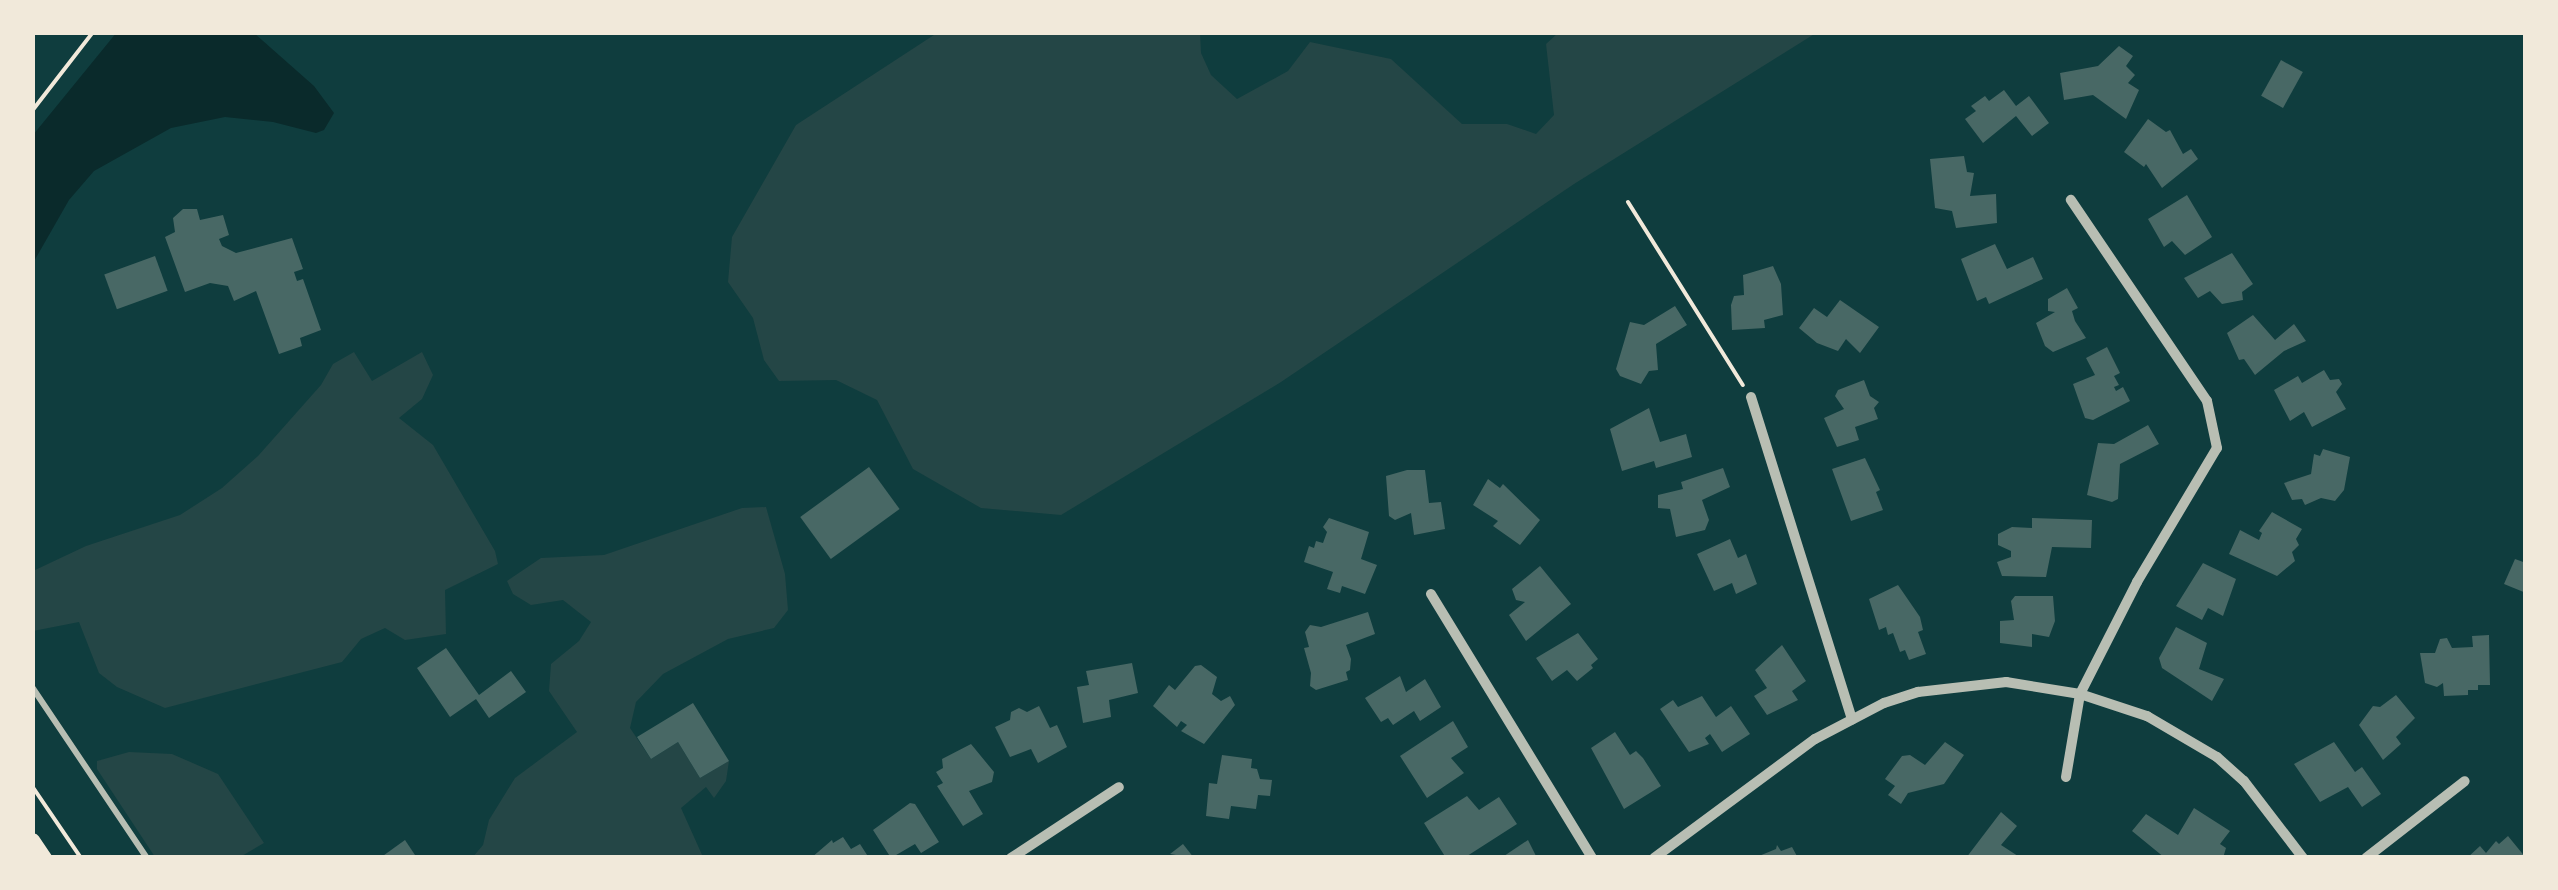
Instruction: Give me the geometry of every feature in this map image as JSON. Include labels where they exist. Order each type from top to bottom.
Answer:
[{"type":"main road","points":[[32,840],[44,858]]},
{"type":"street","points":[[2066,776],[2080,694],[2136,582],[2218,448],[2207,402],[2072,200]]},
{"type":"street","points":[[1750,397],[1852,720]]},
{"type":"street","points":[[1431,594],[1592,858]]},
{"type":"street","points":[[1654,858],[1814,739],[1852,720],[1918,692],[2006,682],[2080,694],[2147,716],[2244,780],[2302,858]]},
{"type":"street","points":[[2366,858],[2465,781]]},
{"type":"street","points":[[1011,858],[1119,787]]},
{"type":"lane","points":[[32,686],[147,858]]},
{"type":"path","points":[[32,111],[94,32]]},
{"type":"path","points":[[1628,202],[1750,397]]},
{"type":"path","points":[[32,786],[81,858]]},
{"type":"shaded area","points":[[117,32],[254,33],[314,86],[334,113],[324,130],[316,133],[273,122],[225,117],[171,128],[94,171],[69,200],[33,263],[33,135]]},
{"type":"shaded area","points":[[937,33],[1200,33],[1201,53],[1211,75],[1237,99],[1288,71],[1310,42],[1391,59],[1462,124],[1507,124],[1536,134],[1554,115],[1546,44],[1558,33],[1816,33],[1574,184],[1281,382],[1061,515],[981,508],[913,469],[877,400],[836,380],[779,381],[764,360],[753,318],[728,282],[732,237],[796,125]]},
{"type":"shaded area","points":[[354,352],[372,381],[422,352],[433,375],[422,399],[399,418],[433,445],[495,551],[498,564],[445,590],[446,634],[405,640],[385,628],[361,639],[342,662],[165,708],[117,687],[99,673],[79,622],[33,631],[33,571],[86,546],[180,515],[222,488],[258,456],[321,385],[333,364]]},
{"type":"shaded area","points":[[766,507],[785,574],[788,610],[774,628],[728,639],[663,674],[636,702],[630,728],[651,759],[678,742],[700,778],[729,761],[726,781],[714,798],[706,787],[681,808],[703,857],[472,858],[483,845],[489,820],[515,778],[577,732],[549,691],[551,664],[579,641],[591,622],[563,600],[531,605],[513,594],[507,581],[541,558],[604,555],[742,508]]},
{"type":"shaded area","points":[[129,752],[172,754],[218,774],[264,843],[240,857],[155,857],[97,769],[97,761]]},
{"type":"building","points":[[2119,46],[2133,56],[2126,66],[2135,75],[2128,83],[2139,90],[2126,119],[2093,95],[2064,100],[2060,73],[2098,66]]},
{"type":"building","points":[[2281,60],[2303,72],[2283,108],[2261,96]]},
{"type":"building","points":[[2004,90],[2016,106],[2029,96],[2049,123],[2032,136],[2016,116],[1983,143],[1965,119],[1976,111],[1971,106],[1985,96],[1989,101]]},
{"type":"building","points":[[2148,119],[2166,132],[2170,130],[2183,154],[2191,149],[2198,159],[2162,188],[2146,164],[2144,167],[2124,152]]},
{"type":"building","points":[[1964,156],[1967,172],[1974,173],[1970,196],[1996,194],[1997,223],[1956,228],[1952,211],[1935,208],[1930,159]]},
{"type":"building","points":[[2187,195],[2212,237],[2185,255],[2172,241],[2164,247],[2148,219]]},
{"type":"building","points":[[183,209],[197,209],[200,220],[223,215],[229,235],[219,239],[222,246],[236,253],[292,238],[303,269],[294,272],[297,281],[303,279],[321,330],[300,338],[302,346],[279,354],[256,291],[234,301],[228,286],[210,283],[185,292],[165,237],[175,232],[173,218]]},
{"type":"building","points":[[1995,244],[2007,269],[2033,257],[2043,279],[1989,304],[1986,297],[1977,301],[1961,259]]},
{"type":"building","points":[[2232,253],[2253,284],[2242,292],[2243,300],[2222,304],[2210,291],[2198,298],[2184,278]]},
{"type":"building","points":[[155,256],[168,291],[117,309],[104,274]]},
{"type":"building","points":[[1773,266],[1781,284],[1783,315],[1764,320],[1765,328],[1732,330],[1731,305],[1734,296],[1744,295],[1743,275]]},
{"type":"building","points":[[2067,288],[2078,308],[2072,311],[2075,321],[2086,338],[2053,352],[2045,346],[2036,323],[2055,312],[2048,311],[2048,299]]},
{"type":"building","points":[[1840,300],[1879,327],[1860,353],[1846,339],[1838,351],[1817,343],[1799,328],[1814,308],[1827,317]]},
{"type":"building","points":[[1675,306],[1687,325],[1656,344],[1658,370],[1649,371],[1641,384],[1620,376],[1616,369],[1630,322],[1644,325]]},
{"type":"building","points":[[2253,315],[2275,340],[2294,324],[2306,341],[2284,351],[2255,375],[2244,359],[2239,360],[2227,333]]},
{"type":"building","points":[[2107,347],[2120,373],[2114,376],[2119,385],[2114,387],[2116,391],[2123,387],[2130,401],[2093,420],[2085,418],[2073,384],[2095,375],[2086,358]]},
{"type":"building","points":[[2324,370],[2330,380],[2339,379],[2342,384],[2336,392],[2346,409],[2312,427],[2304,412],[2290,421],[2274,390],[2298,376],[2302,383]]},
{"type":"building","points":[[1864,380],[1870,396],[1879,402],[1874,408],[1878,419],[1855,427],[1859,440],[1837,447],[1824,418],[1844,409],[1835,396],[1838,390]]},
{"type":"building","points":[[1649,408],[1660,442],[1686,434],[1692,457],[1656,468],[1654,461],[1622,471],[1610,429]]},
{"type":"building","points":[[2148,425],[2159,444],[2120,464],[2118,499],[2112,502],[2087,495],[2098,443],[2114,444]]},
{"type":"building","points":[[2323,449],[2350,457],[2344,490],[2335,501],[2321,498],[2305,505],[2302,499],[2292,500],[2284,483],[2311,474],[2314,454],[2320,456]]},
{"type":"building","points":[[1865,458],[1880,490],[1876,492],[1883,510],[1851,521],[1832,469]]},
{"type":"building","points":[[869,467],[900,509],[831,559],[800,517]]},
{"type":"building","points":[[1723,468],[1730,487],[1702,500],[1709,520],[1705,530],[1676,537],[1670,509],[1658,508],[1658,495],[1683,489],[1681,482]]},
{"type":"building","points":[[1425,470],[1429,503],[1441,502],[1445,529],[1414,535],[1411,513],[1395,520],[1389,516],[1386,476]]},
{"type":"building","points":[[1488,479],[1500,488],[1503,484],[1540,520],[1520,545],[1493,526],[1498,521],[1473,505]]},
{"type":"building","points":[[2272,512],[2302,529],[2296,539],[2299,545],[2292,552],[2295,561],[2277,576],[2229,554],[2240,530],[2259,540],[2259,531]]},
{"type":"building","points":[[1329,518],[1369,532],[1361,559],[1377,565],[1365,594],[1342,586],[1340,593],[1327,589],[1333,572],[1304,562],[1309,546],[1314,548],[1316,541],[1323,543],[1327,532],[1323,527]]},
{"type":"building","points":[[2032,518],[2092,520],[2091,548],[2052,547],[2046,577],[2002,576],[1997,562],[2011,557],[2011,551],[1998,545],[1998,534],[2012,527],[2032,528]]},
{"type":"building","points":[[1730,539],[1738,558],[1746,554],[1757,584],[1736,594],[1732,583],[1714,591],[1697,554]]},
{"type":"building","points":[[2515,559],[2526,563],[2526,593],[2504,584]]},
{"type":"building","points":[[2203,563],[2236,579],[2223,616],[2208,608],[2202,620],[2176,606]]},
{"type":"building","points":[[1540,566],[1571,604],[1526,641],[1509,615],[1525,602],[1516,600],[1512,589]]},
{"type":"building","points":[[1898,585],[1920,617],[1923,630],[1918,632],[1926,654],[1909,660],[1905,650],[1900,652],[1893,633],[1888,635],[1886,627],[1879,630],[1869,599]]},
{"type":"building","points":[[2015,596],[2053,596],[2055,621],[2049,637],[2032,634],[2032,647],[2000,643],[2000,621],[2014,620],[2011,601]]},
{"type":"building","points":[[1368,612],[1375,634],[1346,645],[1351,659],[1350,670],[1346,672],[1348,680],[1316,690],[1310,686],[1311,673],[1304,648],[1309,647],[1305,632],[1310,625],[1321,627]]},
{"type":"building","points":[[2176,627],[2207,643],[2199,669],[2224,679],[2212,701],[2162,668],[2159,658]]},
{"type":"building","points":[[1578,633],[1598,659],[1577,681],[1567,670],[1552,681],[1536,658]]},
{"type":"building","points":[[2489,635],[2490,685],[2478,685],[2478,690],[2468,690],[2468,695],[2444,696],[2443,683],[2437,687],[2425,683],[2420,653],[2435,653],[2440,639],[2447,638],[2452,648],[2473,647],[2472,636]]},
{"type":"building","points":[[1782,645],[1806,681],[1792,691],[1798,700],[1767,715],[1754,696],[1767,688],[1755,670]]},
{"type":"building","points":[[446,648],[479,695],[511,671],[526,692],[489,718],[476,699],[450,717],[417,668]]},
{"type":"building","points":[[1132,663],[1138,693],[1109,700],[1111,717],[1083,723],[1077,687],[1089,685],[1086,671]]},
{"type":"building","points":[[1201,665],[1217,677],[1212,694],[1221,701],[1230,696],[1235,705],[1204,744],[1181,731],[1187,725],[1181,721],[1177,727],[1153,706],[1169,685],[1175,690],[1195,666]]},
{"type":"building","points":[[1400,676],[1406,692],[1425,679],[1441,707],[1420,721],[1414,711],[1393,725],[1388,718],[1381,722],[1365,698]]},
{"type":"building","points":[[2396,695],[2415,718],[2396,737],[2401,744],[2383,760],[2359,725],[2373,706],[2380,707]]},
{"type":"building","points":[[1702,696],[1716,717],[1731,706],[1750,734],[1722,752],[1710,734],[1705,738],[1709,744],[1689,752],[1660,709],[1673,700],[1678,707]]},
{"type":"building","points":[[693,703],[729,761],[700,778],[678,742],[651,759],[637,737]]},
{"type":"building","points":[[1039,706],[1050,728],[1057,725],[1067,747],[1038,763],[1031,749],[1010,757],[995,727],[1010,720],[1011,712],[1019,708],[1027,712]]},
{"type":"building","points":[[1453,721],[1468,747],[1451,758],[1464,773],[1427,798],[1400,756]]},
{"type":"building","points":[[1615,732],[1630,755],[1636,751],[1643,758],[1661,786],[1624,809],[1591,748]]},
{"type":"building","points":[[1945,742],[1964,755],[1944,784],[1908,793],[1901,804],[1888,795],[1895,786],[1885,779],[1902,756],[1910,755],[1925,765]]},
{"type":"building","points":[[2334,742],[2355,772],[2362,767],[2381,794],[2362,807],[2348,787],[2320,802],[2294,764]]},
{"type":"building","points":[[971,744],[994,772],[992,782],[969,791],[983,814],[963,826],[937,786],[943,783],[936,772],[943,768],[942,759]]},
{"type":"building","points":[[1222,755],[1252,759],[1251,768],[1257,769],[1260,779],[1272,780],[1270,796],[1258,795],[1256,809],[1231,806],[1229,819],[1206,816],[1209,783],[1217,784]]},
{"type":"building","points":[[1467,796],[1479,810],[1499,797],[1517,824],[1464,858],[1446,858],[1424,823]]},
{"type":"building","points":[[910,803],[915,804],[939,842],[921,853],[915,844],[891,858],[873,830]]},
{"type":"building","points":[[2194,808],[2230,831],[2220,844],[2226,848],[2223,858],[2165,858],[2132,831],[2146,814],[2178,835]]},
{"type":"building","points":[[2001,812],[2017,826],[2001,845],[2021,858],[1966,858]]},
{"type":"building","points":[[2508,836],[2526,858],[2467,858],[2480,846],[2486,853],[2496,841],[2499,844]]},
{"type":"building","points":[[843,837],[851,849],[860,844],[869,858],[811,858],[832,840],[833,843]]},
{"type":"building","points":[[405,840],[417,858],[380,858]]},
{"type":"building","points":[[1528,840],[1537,858],[1501,858]]},
{"type":"building","points":[[1183,844],[1194,858],[1170,854]]},
{"type":"building","points":[[1777,845],[1781,851],[1792,847],[1798,858],[1754,858],[1776,849]]}]
